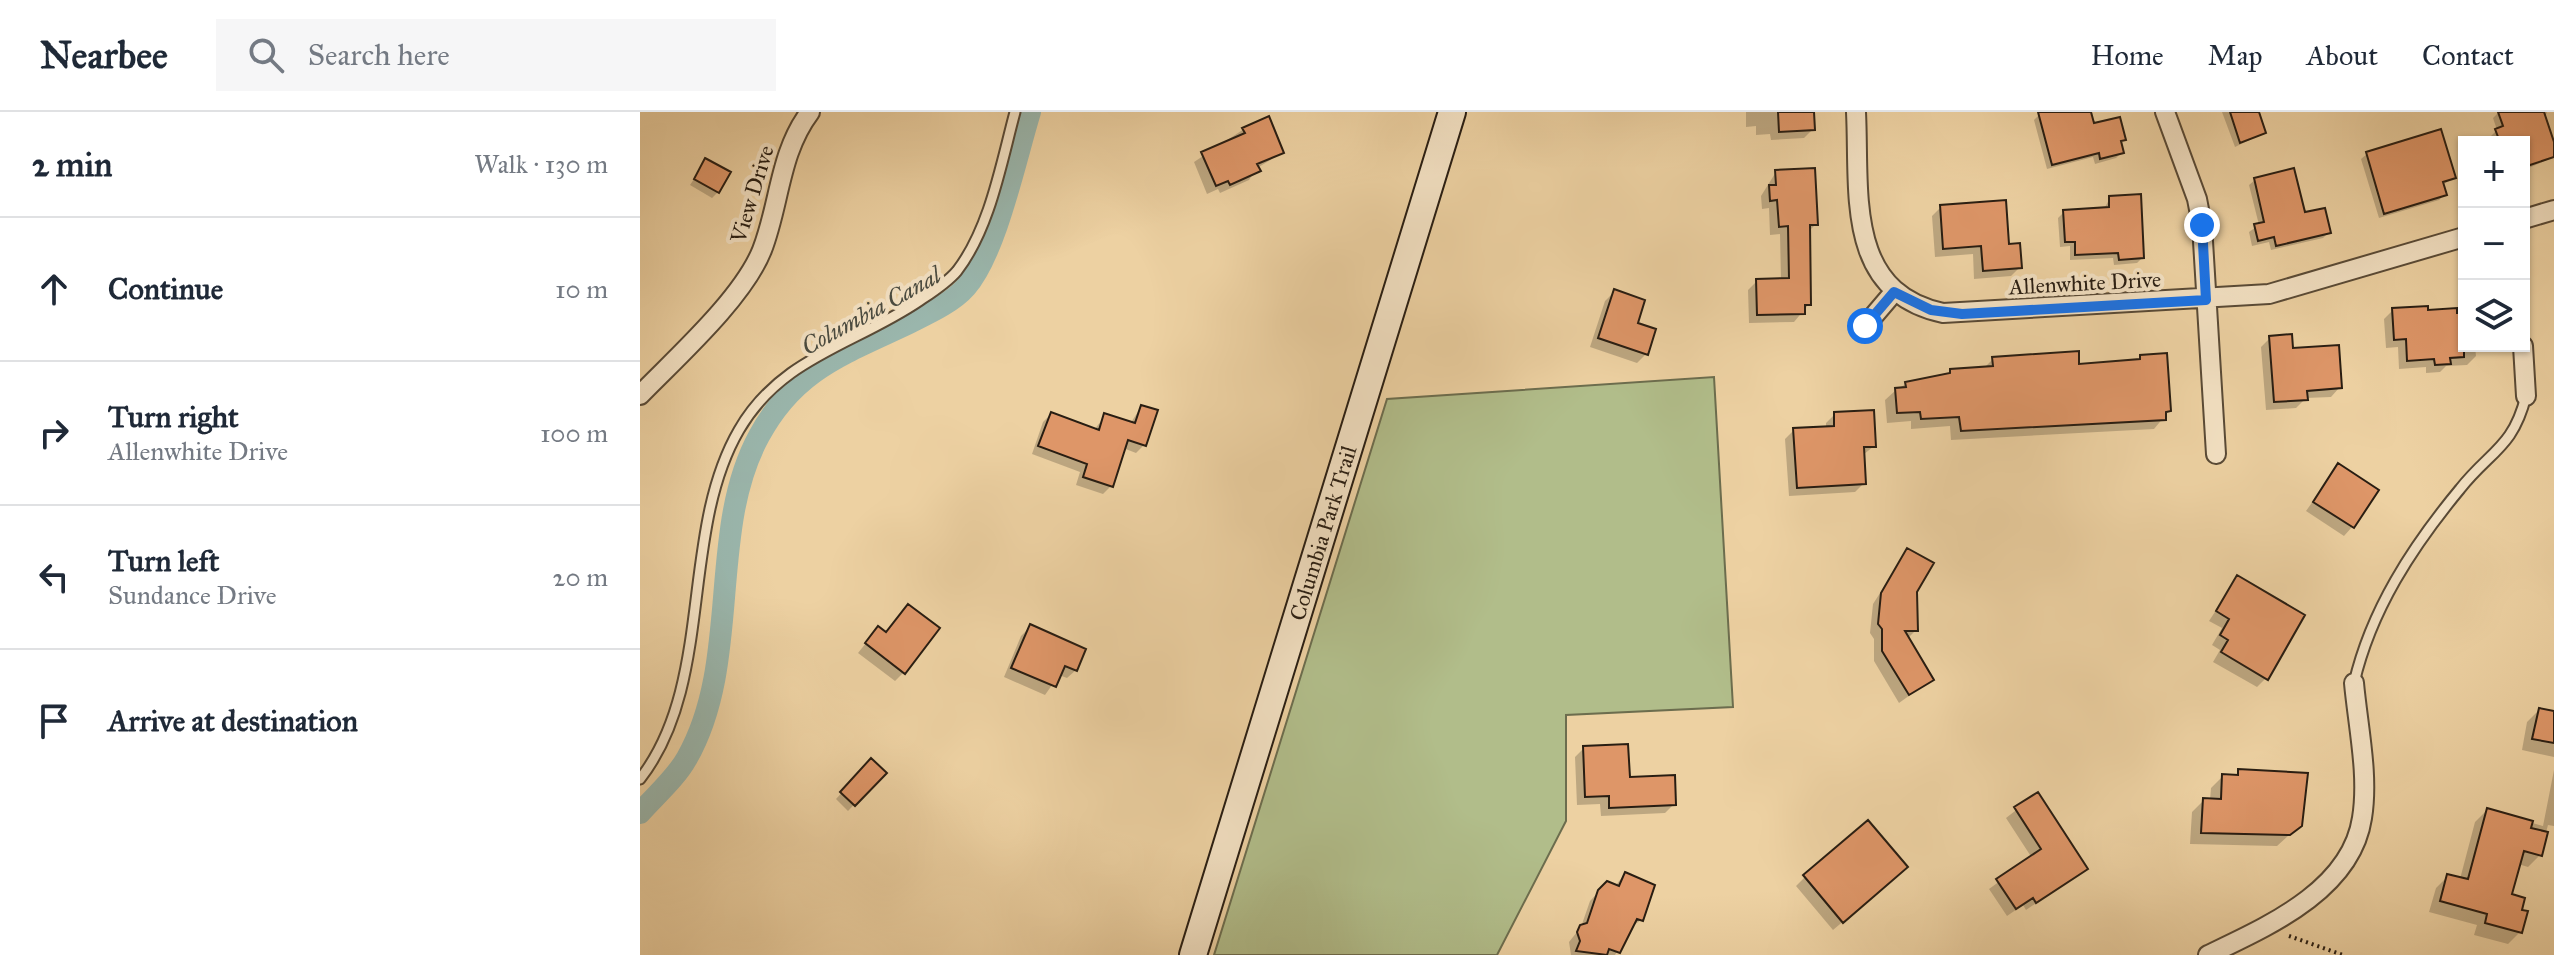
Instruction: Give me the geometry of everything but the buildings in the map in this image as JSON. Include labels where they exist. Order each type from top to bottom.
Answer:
[{"type":"main road","name":"Columbia Park Trail","points":[[1193,955],[1452,112]]},
{"type":"street","name":"View Drive","points":[[640,395],[750,274],[762,249],[790,146],[810,112]]},
{"type":"street","name":"Allenwhite Drive","points":[[1856,112],[1866,248],[1878,274],[1894,292],[1931,310],[1962,314],[2248,297],[2302,287],[2458,239]]},
{"type":"street","points":[[2165,112],[2200,212],[2216,454]]},
{"type":"street","points":[[2530,217],[2554,210]]},
{"type":"street","points":[[1865,326],[1894,292]]},
{"type":"street","points":[[2523,352],[2526,396]]},
{"type":"street","points":[[2208,955],[2301,904],[2326,882],[2357,838],[2364,798],[2354,683]]},
{"type":"lane","points":[[640,779],[674,712],[692,634],[712,501],[736,434],[752,408],[804,361],[898,315],[955,274],[972,247],[1015,112]]},
{"type":"lane","points":[[2354,683],[2364,640],[2388,593],[2419,542],[2462,486],[2502,448],[2521,421],[2526,396]]},
{"type":"path","points":[[2264,927],[2343,955]]},
{"type":"green space","points":[[1714,377],[1733,707],[1566,715],[1566,821],[1497,955],[1214,955],[1387,399]]},
{"type":"waterway","name":"Columbia Canal","points":[[640,813],[687,758],[704,720],[720,639],[734,513],[743,473],[759,436],[788,394],[823,366],[939,308],[966,287],[977,272],[996,229],[1030,112]]},
{"type":"route","points":[[1865,326],[1894,292],[1931,310],[1962,314],[2206,300],[2202,225]]}]
